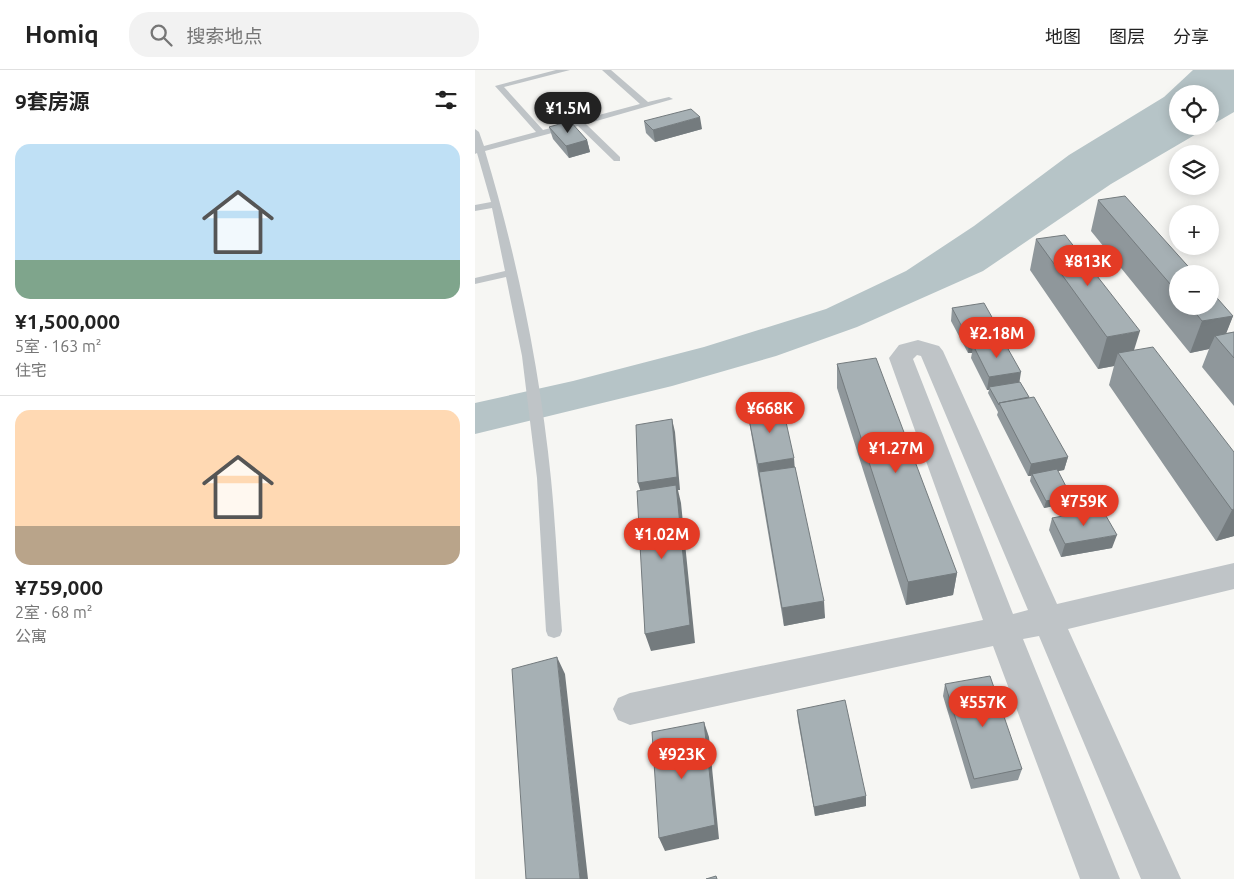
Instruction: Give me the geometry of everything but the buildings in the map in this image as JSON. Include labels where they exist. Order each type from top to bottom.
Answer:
[{"type":"street","points":[[1100,879],[1003,630],[901,358],[909,349],[919,347],[931,351],[1161,879]]},
{"type":"street","points":[[630,709],[1049,620],[1234,576]]},
{"type":"lane","points":[[543,134],[499,86],[566,70]]},
{"type":"lane","points":[[606,70],[646,105]]},
{"type":"lane","points":[[477,150],[580,123],[638,111],[646,105],[669,99]]},
{"type":"lane","points":[[580,123],[617,159]]},
{"type":"lane","points":[[475,132],[477,150],[496,204],[528,356],[544,478],[554,631]]},
{"type":"lane","points":[[475,208],[496,204]]},
{"type":"lane","points":[[475,281],[510,273]]},
{"type":"shaded area","points":[[1193,70],[1234,70],[1234,112],[1219,121],[1219,85],[1177,85]]},
{"type":"shaded area","points":[[1169,92],[1169,135],[1195,135],[1178,145],[1169,145],[1169,150],[1111,184],[983,271],[857,327],[776,356],[672,386],[475,434],[475,403],[573,381],[704,347],[826,309],[906,271],[974,226],[1069,155]]}]
